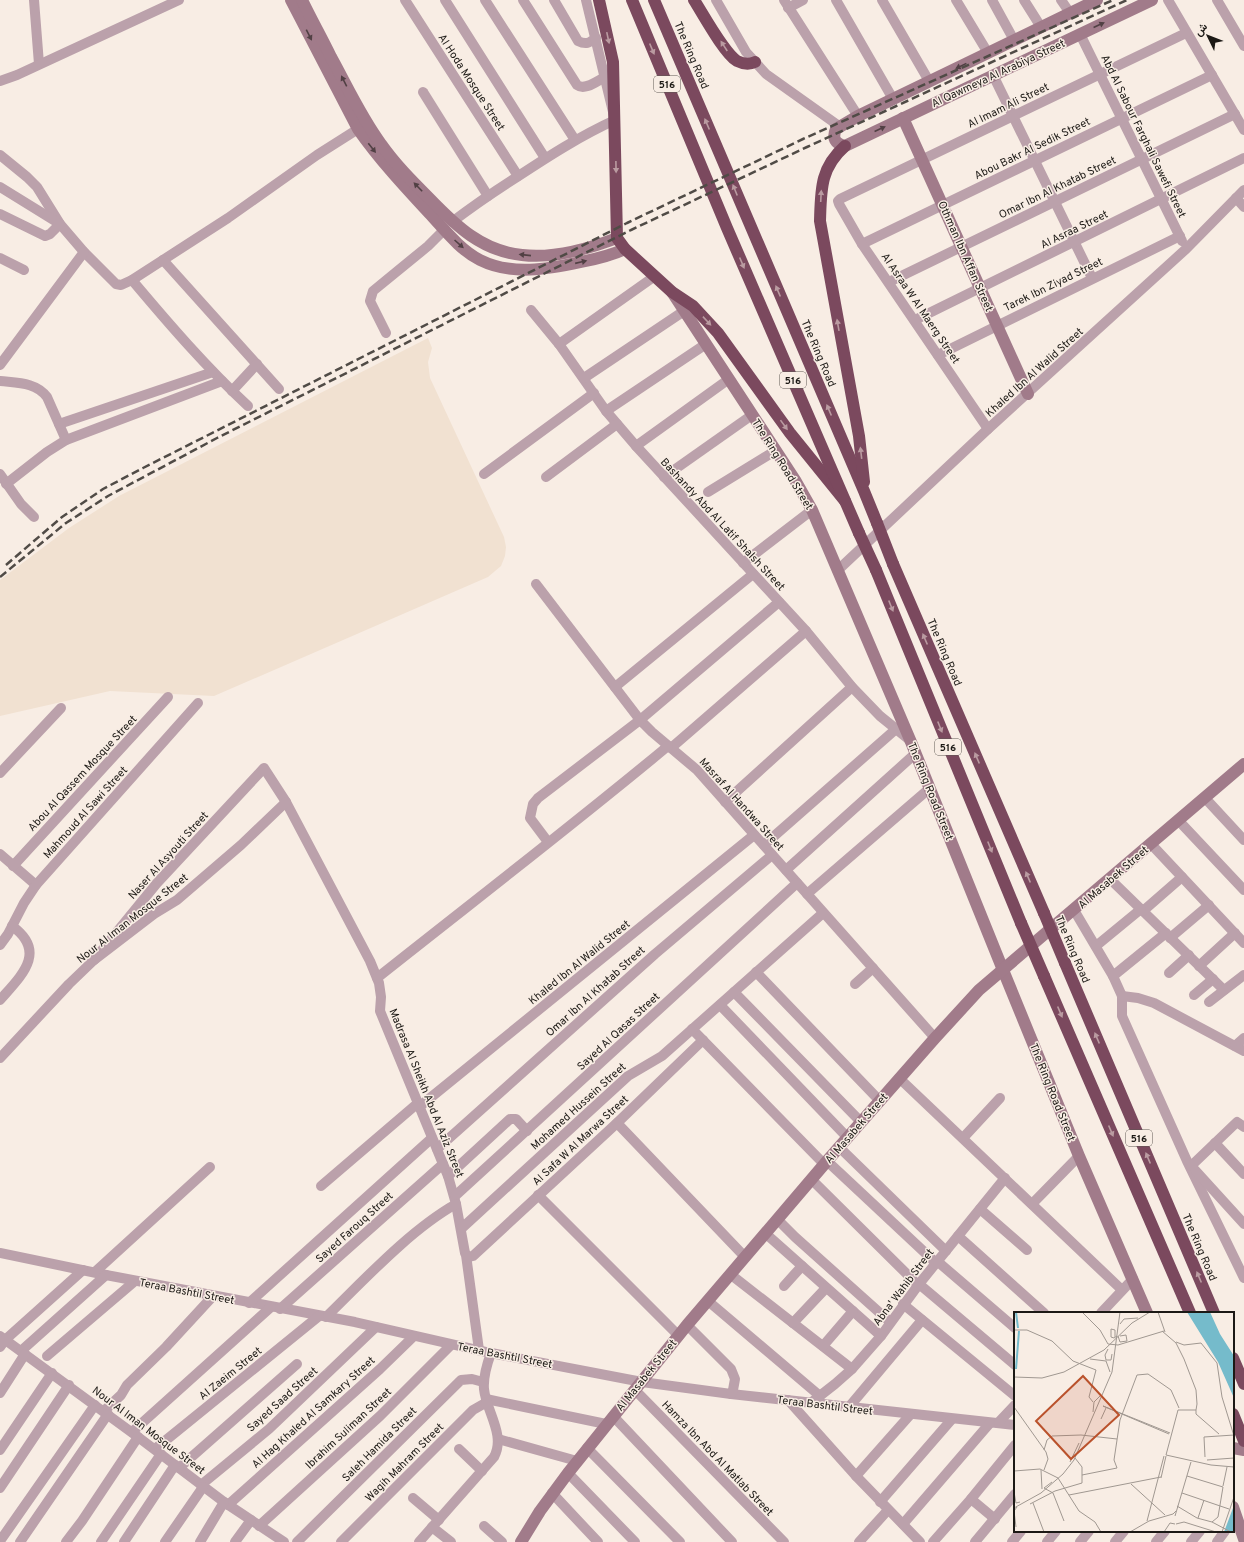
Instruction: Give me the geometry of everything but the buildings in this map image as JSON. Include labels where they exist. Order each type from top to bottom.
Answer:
[{"type":"highway","points":[[599,0],[613,62],[617,238],[625,249],[718,333],[799,445],[845,501]]},
{"type":"highway","name":"516","points":[[632,0],[701,168],[876,570],[1021,923],[1190,1312]]},
{"type":"highway","name":"The Ring Road","points":[[654,0],[864,491],[893,564],[1044,913],[1214,1312]]},
{"type":"highway","points":[[694,0],[732,56],[743,63],[750,64],[755,62]]},
{"type":"highway","points":[[845,146],[832,160],[824,177],[821,196],[820,221],[859,436],[864,491]]},
{"type":"highway","points":[[1234,1360],[1244,1383]]},
{"type":"highway","points":[[1234,1416],[1244,1441]]},
{"type":"street","points":[[34,0],[39,64]]},
{"type":"street","points":[[0,81],[17,75],[165,3],[179,0]]},
{"type":"street","points":[[291,0],[358,129],[375,152],[448,226],[488,246],[505,252],[522,255],[557,255],[617,238]]},
{"type":"street","points":[[302,0],[372,132],[391,158],[448,226],[461,246],[478,260],[493,266],[522,270],[557,267],[611,255],[625,249]]},
{"type":"street","name":"Al Hoda Mosque Street","points":[[405,0],[518,176]]},
{"type":"street","points":[[445,0],[545,158]]},
{"type":"street","points":[[485,0],[575,140]]},
{"type":"street","points":[[523,0],[578,86],[584,87],[605,77]]},
{"type":"street","points":[[554,0],[578,41],[584,44],[596,38]]},
{"type":"street","points":[[386,332],[370,301],[373,291],[428,246],[448,226],[488,196],[575,140],[615,120],[586,0]]},
{"type":"street","points":[[716,0],[746,52],[775,81],[839,126],[836,129],[834,138],[836,142],[845,146]]},
{"type":"street","points":[[803,0],[786,4],[858,116]]},
{"type":"street","points":[[836,0],[893,99]]},
{"type":"street","points":[[882,0],[929,82]]},
{"type":"street","points":[[956,0],[988,53]]},
{"type":"street","points":[[992,0],[1014,40]]},
{"type":"street","points":[[1024,0],[1041,27]]},
{"type":"street","points":[[1061,0],[1070,13]]},
{"type":"street","name":"Al Qawmeya Al Arabiya Street","points":[[839,126],[1097,0]]},
{"type":"street","name":"Al Qawmeya Al Arabiya Street","points":[[845,146],[1152,0]]},
{"type":"street","points":[[1168,0],[1244,130]]},
{"type":"street","points":[[1217,0],[1244,46]]},
{"type":"street","name":"Al Imam Ali Street","points":[[840,199],[1099,73],[1186,33]]},
{"type":"street","name":"Abd Al Sabour Farghali Sawefi Street","points":[[1080,34],[1186,248]]},
{"type":"street","points":[[993,75],[1092,278]]},
{"type":"street","name":"Abou Bakr Al Sedik Street","points":[[862,244],[1212,75]]},
{"type":"street","points":[[424,92],[488,196]]},
{"type":"street","name":"Omar Ibn Al Khatab Street","points":[[889,282],[1235,114]]},
{"type":"street","name":"Othman Ibn Affan Street","points":[[904,118],[963,246],[980,288],[1028,394]]},
{"type":"street","points":[[0,155],[28,177],[37,187],[60,224],[84,252],[116,284],[121,285],[132,280],[228,218],[317,154],[358,129]]},
{"type":"street","name":"Al Asraa Street","points":[[915,320],[1244,158]]},
{"type":"street","points":[[0,187],[60,224]]},
{"type":"street","name":"Khaled Ibn Al Walid Street","points":[[838,570],[988,429],[1186,248],[1244,190]]},
{"type":"street","points":[[1236,198],[1244,207]]},
{"type":"street","name":"Al Asraa W Al Maerg Street","points":[[840,199],[838,201],[839,204],[862,244],[988,429]]},
{"type":"street","points":[[0,214],[45,236],[50,234],[60,224]]},
{"type":"street","name":"Tarek Ibn Ziyad Street","points":[[938,356],[997,325],[1180,236]]},
{"type":"street","points":[[0,365],[84,252]]},
{"type":"street","points":[[0,258],[24,270]]},
{"type":"street","points":[[163,260],[279,389]]},
{"type":"street","points":[[559,344],[655,276]]},
{"type":"street","points":[[132,280],[175,332],[248,406]]},
{"type":"street","points":[[584,378],[689,308]]},
{"type":"street","name":"The Ring Road Street","points":[[689,308],[706,344],[795,480],[812,510],[930,788],[1079,1156],[1147,1312]]},
{"type":"street","name":"Bashandy Abd Al Latif Shalsh Street","points":[[531,310],[559,344],[606,411],[636,446],[806,631],[852,687],[913,747]]},
{"type":"street","points":[[606,411],[706,344]]},
{"type":"street","points":[[232,391],[257,364]]},
{"type":"street","points":[[59,424],[213,372]]},
{"type":"street","points":[[636,446],[729,379]]},
{"type":"street","points":[[0,381],[35,386],[43,391],[66,440]]},
{"type":"street","points":[[6,484],[47,452],[66,440],[222,381]]},
{"type":"street","points":[[484,474],[594,393]]},
{"type":"street","points":[[664,477],[752,415]]},
{"type":"street","points":[[546,477],[617,424]]},
{"type":"street","points":[[708,492],[775,451]]},
{"type":"street","points":[[0,474],[21,504],[34,517]]},
{"type":"street","points":[[743,563],[812,510]]},
{"type":"street","points":[[615,688],[753,574]]},
{"type":"street","name":"Masraf Al Handwa Street","points":[[536,584],[640,720],[697,770],[935,1038]]},
{"type":"street","points":[[548,842],[530,818],[533,804],[538,798],[640,720],[779,602]]},
{"type":"street","points":[[377,978],[670,747],[806,631]]},
{"type":"street","points":[[725,802],[852,687]]},
{"type":"street","name":"Abou Al Qassem Mosque Street","points":[[13,866],[168,698]]},
{"type":"street","name":"Mahmoud Al Sawi Street","points":[[0,945],[8,934],[24,902],[36,885],[198,703]]},
{"type":"street","points":[[0,773],[62,708]]},
{"type":"street","points":[[764,845],[896,729]]},
{"type":"street","points":[[786,870],[913,747]]},
{"type":"street","name":"Al Masabek Street","points":[[525,1540],[552,1493],[687,1325],[879,1100],[979,990],[1244,764]]},
{"type":"street","name":"Madrasa Al Sheikh Abd Al Aziz Street","points":[[264,768],[286,802],[370,961],[377,978],[381,997],[380,1011],[448,1176],[456,1200],[470,1256],[479,1350]]},
{"type":"street","name":"Naser Al Asyouti Street","points":[[94,960],[156,883],[264,768]]},
{"type":"street","points":[[807,894],[930,788]]},
{"type":"street","points":[[1205,798],[1244,840]]},
{"type":"street","name":"Nour Al Iman Mosque Street","points":[[0,1058],[69,984],[94,960],[188,890],[241,845],[286,802]]},
{"type":"street","points":[[1178,820],[1244,890]]},
{"type":"street","name":"Khaled Ibn Al Walid Street","points":[[322,1186],[419,1105],[754,835]]},
{"type":"street","points":[[1151,844],[1244,942]]},
{"type":"street","points":[[0,854],[36,885]]},
{"type":"street","name":"Omar Ibn Al Khatab Street","points":[[437,1149],[655,954],[772,855]]},
{"type":"street","points":[[1096,946],[1182,877]]},
{"type":"street","points":[[1110,879],[1224,990]]},
{"type":"street","name":"Sayed Al Qasas Street","points":[[456,1200],[527,1131],[797,883]]},
{"type":"street","points":[[1114,976],[1209,905]]},
{"type":"street","name":"The Ring Road","points":[[1074,910],[1114,976],[1122,996],[1122,1016],[1189,1163],[1244,1278]]},
{"type":"street","name":"Mohamed Hussein Street","points":[[462,1228],[628,1076],[656,1060],[823,913]]},
{"type":"street","points":[[0,1000],[24,972],[30,952],[27,941],[21,932],[12,926]]},
{"type":"street","points":[[1199,966],[1235,933]]},
{"type":"street","points":[[1169,973],[1188,955]]},
{"type":"street","points":[[855,984],[873,968]]},
{"type":"street","points":[[756,972],[879,1100]]},
{"type":"street","points":[[1209,1002],[1244,974]]},
{"type":"street","points":[[1194,995],[1213,978]]},
{"type":"street","points":[[734,992],[861,1122]]},
{"type":"street","points":[[1122,996],[1138,998],[1154,1003],[1239,1048],[1244,1038]]},
{"type":"street","points":[[720,1005],[847,1137]]},
{"type":"street","points":[[692,1029],[826,1162],[936,1262],[1014,1327]]},
{"type":"street","name":"Al Safa W Al Marwa Street","points":[[470,1256],[617,1123],[703,1040]]},
{"type":"street","points":[[899,1078],[1122,1290]]},
{"type":"street","points":[[962,1138],[1000,1098]]},
{"type":"street","points":[[448,1176],[510,1119],[516,1119],[527,1131]]},
{"type":"street","points":[[1244,1127],[1237,1122],[1215,1143],[1189,1163],[1244,1224]]},
{"type":"street","points":[[617,1123],[745,1257]]},
{"type":"street","points":[[249,1303],[432,1138]]},
{"type":"street","points":[[1215,1143],[1244,1174]]},
{"type":"street","points":[[839,1147],[946,1251]]},
{"type":"street","points":[[1032,1204],[1079,1156]]},
{"type":"street","name":"Sayed Farouq Street","points":[[66,1542],[82,1521],[135,1434],[276,1308],[443,1164]]},
{"type":"street","points":[[95,1272],[210,1167]]},
{"type":"street","name":"Abna' Wahib Street","points":[[816,1399],[852,1369],[880,1336],[918,1284],[1005,1178]]},
{"type":"street","points":[[811,1179],[918,1284],[1014,1364]]},
{"type":"street","points":[[538,1195],[678,1336]]},
{"type":"street","name":"Al Zaeim Street","points":[[101,1542],[158,1452],[323,1316],[438,1214],[456,1200]]},
{"type":"street","points":[[980,1209],[1027,1250]]},
{"type":"street","points":[[777,1219],[890,1322]]},
{"type":"street","points":[[765,1233],[880,1336]]},
{"type":"street","points":[[958,1236],[1043,1312]]},
{"type":"street","name":"Teraa Bashtil Street","points":[[0,1253],[135,1281],[376,1327],[638,1386],[788,1400],[816,1399],[849,1407],[910,1415],[1014,1425]]},
{"type":"street","points":[[784,1286],[802,1266]]},
{"type":"street","points":[[2,1341],[83,1270]]},
{"type":"street","points":[[730,1274],[852,1369]]},
{"type":"street","points":[[0,1392],[23,1353],[106,1275]]},
{"type":"street","points":[[1102,1312],[1132,1279]]},
{"type":"street","points":[[48,1356],[135,1281]]},
{"type":"street","points":[[793,1323],[826,1288]]},
{"type":"street","points":[[0,1542],[102,1410],[121,1395],[127,1385],[166,1347],[213,1296]]},
{"type":"street","points":[[708,1301],[816,1399]]},
{"type":"street","points":[[903,1304],[1014,1395]]},
{"type":"street","points":[[823,1346],[853,1311]]},
{"type":"street","points":[[849,1407],[922,1320]]},
{"type":"street","points":[[687,1325],[731,1369],[735,1379],[734,1390],[730,1394]]},
{"type":"street","name":"Sayed Saad Street","points":[[165,1542],[202,1486],[269,1429],[376,1327]]},
{"type":"street","name":"Al Hag Khaled Al Samkary Street","points":[[200,1542],[226,1504],[380,1369],[414,1336]]},
{"type":"street","name":"Nour Al Iman Mosque Street","points":[[2,1341],[23,1353],[69,1385],[226,1504],[283,1542]]},
{"type":"street","name":"Ibrahim Suliman Street","points":[[235,1542],[255,1523],[380,1416],[451,1344]]},
{"type":"street","points":[[419,1542],[494,1457],[498,1446],[498,1439],[483,1382],[491,1353]]},
{"type":"street","points":[[124,1542],[177,1466],[297,1364]]},
{"type":"street","points":[[0,1450],[52,1373]]},
{"type":"street","name":"Saleh Hamida Street","points":[[297,1542],[460,1380],[472,1379],[483,1382]]},
{"type":"street","points":[[0,1488],[69,1385]]},
{"type":"street","name":"Hamza Ibn Abd Al Matlab Street","points":[[638,1386],[784,1542]]},
{"type":"street","points":[[788,1400],[917,1541]]},
{"type":"street","points":[[487,1401],[610,1420],[732,1542]]},
{"type":"street","name":"Wagih Mahram Street","points":[[341,1542],[473,1410],[487,1401]]},
{"type":"street","points":[[903,1524],[994,1423],[1014,1406]]},
{"type":"street","points":[[20,1542],[102,1410]]},
{"type":"street","points":[[856,1476],[910,1415]]},
{"type":"street","points":[[880,1502],[952,1419]]},
{"type":"street","points":[[498,1439],[577,1461]]},
{"type":"street","points":[[933,1542],[971,1499],[1014,1445]]},
{"type":"street","points":[[587,1448],[680,1542]]},
{"type":"street","points":[[1234,1448],[1244,1450]]},
{"type":"street","points":[[459,1449],[482,1471]]},
{"type":"street","points":[[568,1473],[635,1542]]},
{"type":"street","points":[[552,1493],[598,1542]]},
{"type":"street","points":[[975,1542],[1014,1495]]},
{"type":"street","points":[[413,1498],[451,1542]]},
{"type":"street","points":[[971,1499],[995,1518]]},
{"type":"street","points":[[859,1542],[888,1510]]},
{"type":"street","points":[[1234,1515],[1244,1539]]},
{"type":"street","points":[[484,1526],[502,1542]]},
{"type":"street","points":[[1012,1542],[1020,1532]]},
{"type":"street","points":[[1047,1542],[1055,1532]]},
{"type":"street","points":[[1080,1542],[1088,1532]]},
{"type":"street","points":[[1116,1542],[1123,1532]]},
{"type":"street","points":[[1156,1542],[1164,1532]]},
{"type":"street","points":[[1191,1542],[1199,1532]]},
{"type":"street","points":[[1216,1542],[1224,1532]]},
{"type":"shaded area","points":[[428,338],[432,348],[428,362],[430,378],[504,537],[506,547],[505,556],[501,566],[488,577],[214,696],[110,691],[0,716],[0,580],[69,528],[119,496]]},
{"type":"railway","points":[[6,565],[62,517],[103,489],[143,468],[627,223],[803,139],[1113,0]]},
{"type":"railway","points":[[0,577],[66,523],[108,496],[217,438],[631,230],[807,147],[1127,0]]}]
